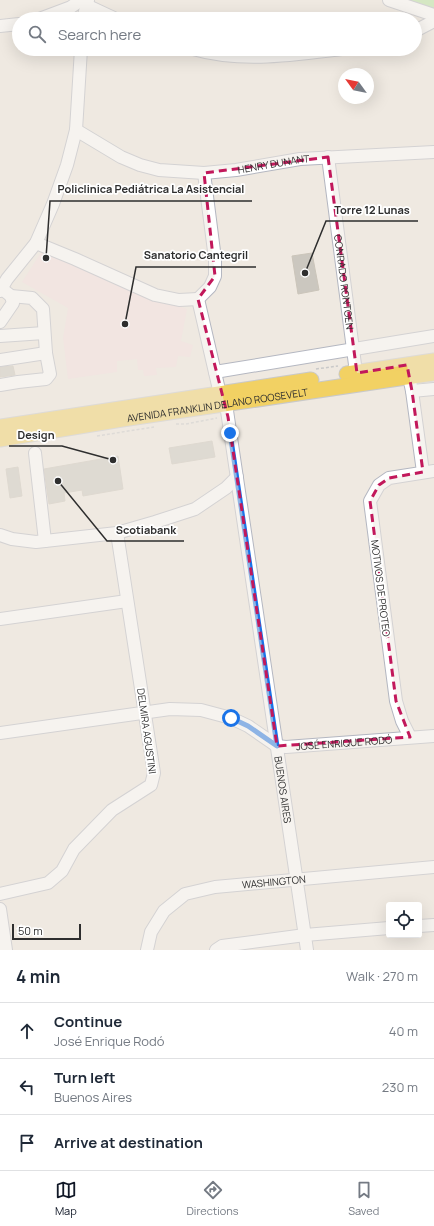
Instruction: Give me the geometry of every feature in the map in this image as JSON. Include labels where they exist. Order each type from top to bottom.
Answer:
[{"type":"main road","name":"AVENIDA FRANKLIN DELANO ROOSEVELT","points":[[408,371],[434,361]]},
{"type":"main road","name":"AVENIDA FRANKLIN DELANO ROOSEVELT","points":[[0,439],[223,399],[357,378],[408,371],[434,373]]},
{"type":"main road","name":"AVENIDA FRANKLIN DELANO ROOSEVELT","points":[[0,427],[223,399]]},
{"type":"street","points":[[389,0],[434,15]]},
{"type":"street","points":[[84,12],[85,2]]},
{"type":"street","points":[[58,12],[85,2],[103,12]]},
{"type":"street","points":[[422,27],[434,21]]},
{"type":"street","points":[[0,26],[12,25]]},
{"type":"street","points":[[4,292],[7,279],[36,243],[53,204],[67,165],[76,130],[81,56]]},
{"type":"street","points":[[232,56],[252,58],[281,56]]},
{"type":"street","name":"HENRY DUNANT","points":[[76,130],[121,157],[140,165],[159,170],[204,173],[236,170],[300,159],[434,152]]},
{"type":"street","name":"CONRADO RONTGEN","points":[[328,157],[357,378]]},
{"type":"street","points":[[36,243],[155,295],[179,300],[198,299],[210,287],[215,276],[215,260],[204,173]]},
{"type":"street","points":[[0,322],[13,303],[4,292]]},
{"type":"street","points":[[0,385],[46,379],[50,374],[46,353],[43,309],[32,298],[4,292]]},
{"type":"street","name":"BUENOS AIRES","points":[[198,299],[215,372],[223,399],[237,477],[307,950]]},
{"type":"street","points":[[0,336],[44,332]]},
{"type":"street","points":[[215,372],[434,336]]},
{"type":"street","points":[[0,360],[46,353]]},
{"type":"street","points":[[408,371],[429,472]]},
{"type":"street","points":[[412,391],[434,389]]},
{"type":"street","points":[[35,452],[44,541]]},
{"type":"street","name":"MOTIVOS DE PROTEO","points":[[410,737],[402,721],[396,701],[370,500],[379,485],[389,478],[429,472]]},
{"type":"street","points":[[0,535],[36,542],[117,533],[195,509],[226,488],[237,477]]},
{"type":"street","name":"DELMIRA AGUSTINI","points":[[0,894],[48,883],[62,871],[74,849],[112,810],[152,786],[154,774],[117,533]]},
{"type":"street","points":[[0,619],[127,601]]},
{"type":"street","points":[[0,733],[170,709],[201,710],[231,718],[248,726],[277,746]]},
{"type":"street","name":"JOSÉ ENRIQUE RODÓ","points":[[277,746],[286,748],[434,736]]},
{"type":"street","name":"WASHINGTON","points":[[147,950],[151,932],[164,910],[186,894],[215,888],[434,867]]},
{"type":"street","points":[[0,909],[6,950]]},
{"type":"street","points":[[422,926],[434,925]]},
{"type":"street","points":[[216,950],[222,946],[386,928]]},
{"type":"highlighted area","points":[[328,157],[357,373],[407,365],[412,391],[423,472],[389,478],[379,485],[370,501],[396,701],[410,737],[277,746],[228,417],[198,299],[215,276],[204,173]]},
{"type":"shaded area","points":[[44,248],[111,283],[187,309],[181,341],[193,345],[190,357],[178,356],[176,367],[156,368],[157,375],[144,376],[143,370],[138,370],[137,359],[117,361],[117,372],[68,379],[63,338],[68,308],[22,282]]},
{"type":"green space","points":[[399,0],[434,0],[434,11]]},
{"type":"building","points":[[312,253],[319,290],[298,294],[292,256]]},
{"type":"building","points":[[13,366],[15,375],[0,377],[0,367]]},
{"type":"building","points":[[212,441],[215,457],[172,464],[169,448]]},
{"type":"building","points":[[118,456],[123,489],[83,496],[82,490],[64,493],[65,501],[49,504],[44,469]]},
{"type":"building","points":[[18,467],[22,496],[10,498],[6,469]]},
{"type":"place","name":"Policlinica Pediátrica La Asistencial","points":[[46,258]]},
{"type":"place","name":"Torre 12 Lunas","points":[[305,273]]},
{"type":"place","name":"Sanatorio Cantegril","points":[[125,324]]},
{"type":"place","name":"Design","points":[[113,460]]},
{"type":"place","name":"Scotiabank","points":[[58,481]]},
{"type":"route","points":[[230,433],[277,746],[248,726],[231,718]]}]
